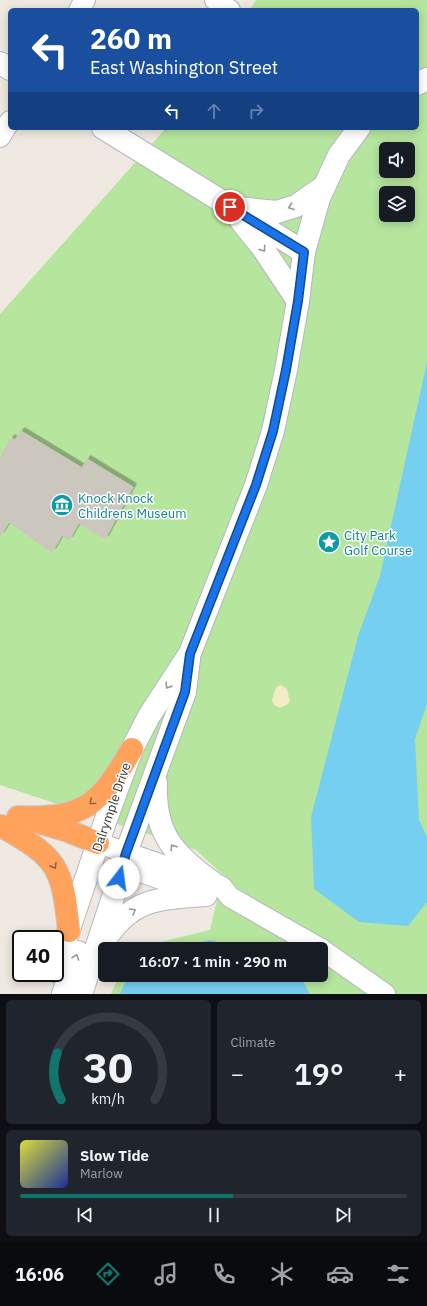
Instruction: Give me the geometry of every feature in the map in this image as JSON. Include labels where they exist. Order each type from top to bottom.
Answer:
[{"type":"highway","points":[[5,820],[60,816],[85,807],[105,789],[118,774],[132,749]]},
{"type":"highway","points":[[5,820],[110,854]]},
{"type":"highway","points":[[5,820],[39,849],[52,863],[66,897],[69,932]]},
{"type":"street","points":[[214,0],[227,8]]},
{"type":"street","points":[[0,137],[8,124]]},
{"type":"street","points":[[106,130],[304,252]]},
{"type":"street","name":"Dalrymple Drive","points":[[81,994],[96,949],[110,854],[132,749],[149,716],[190,654],[256,485],[274,423],[286,370],[298,301],[304,252],[324,186],[339,155],[358,130]]},
{"type":"street","points":[[230,207],[277,212],[296,206],[324,186]]},
{"type":"street","points":[[230,207],[262,246],[298,301]]},
{"type":"street","name":"Dalrymple Drive","points":[[64,946],[69,932],[157,765],[185,692],[190,654]]},
{"type":"street","points":[[157,765],[155,801],[157,814],[165,834],[176,852],[209,888]]},
{"type":"street","points":[[63,994],[110,854],[209,888]]},
{"type":"street","points":[[96,949],[128,914],[140,907],[157,901],[209,888],[222,888],[230,897],[309,942]]},
{"type":"street","points":[[328,954],[385,994]]},
{"type":"street","name":"Dalrymple Drive","points":[[47,994],[51,982]]},
{"type":"green space","points":[[256,0],[427,0],[427,994],[111,994],[116,982],[328,982],[328,942],[160,942],[210,930],[223,875],[196,850],[0,785],[0,314],[164,130],[419,130],[419,8],[251,8]]},
{"type":"sand","points":[[281,685],[287,689],[290,701],[288,704],[280,708],[274,705],[272,700],[276,687]]},
{"type":"water","points":[[427,362],[427,704],[415,739],[419,820],[427,837],[427,902],[408,926],[359,922],[314,889],[311,817],[358,636],[380,576]]},
{"type":"water","points":[[210,940],[218,942],[202,942]]},
{"type":"water","points":[[125,982],[304,982],[310,994],[120,994]]},
{"type":"building","name":"Knock Knock Childrens Museum","points":[[21,431],[82,468],[87,459],[133,487],[105,539],[79,523],[69,540],[62,535],[52,552],[9,522],[0,536],[0,458],[11,438],[15,440]]},
{"type":"place","name":"Knock Knock Childrens Museum","points":[[62,505]]},
{"type":"place","name":"City Park Golf Course","points":[[329,542]]},
{"type":"route","points":[[119,878],[126,853],[151,782],[185,692],[190,654],[256,485],[273,431],[286,370],[298,301],[304,252],[230,207]]}]
